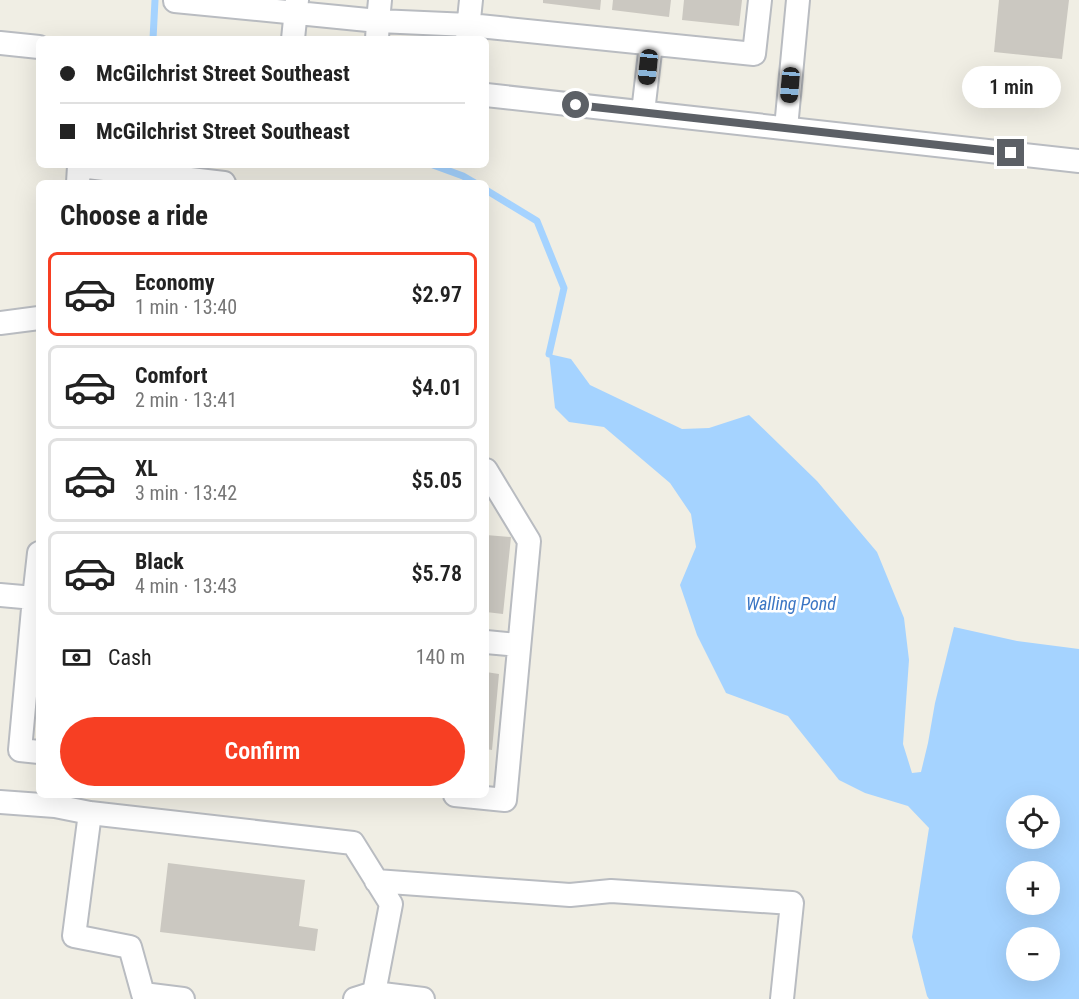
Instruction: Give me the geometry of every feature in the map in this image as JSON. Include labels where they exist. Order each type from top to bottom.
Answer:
[{"type":"street","points":[[468,32],[471,0]]},
{"type":"street","points":[[175,1],[296,7],[468,32],[651,44],[754,54],[760,0]]},
{"type":"street","points":[[786,128],[798,0]]},
{"type":"street","points":[[294,36],[296,7]]},
{"type":"street","points":[[0,43],[36,47]]},
{"type":"street","points":[[643,112],[651,44]]},
{"type":"street","points":[[489,95],[1079,161]]},
{"type":"street","points":[[97,168],[199,180]]},
{"type":"street","points":[[0,323],[36,318]]},
{"type":"street","points":[[485,798],[505,800],[529,541],[489,475]]},
{"type":"street","points":[[0,595],[36,598],[20,750],[36,752]]},
{"type":"street","points":[[489,642],[519,645]]},
{"type":"street","points":[[0,802],[55,806],[90,813],[353,843],[391,904],[364,996],[423,999]]},
{"type":"street","points":[[90,813],[74,936],[130,947],[143,994],[183,999]]},
{"type":"street","points":[[376,881],[570,895],[611,891],[792,903],[782,999]]},
{"type":"water","name":"Walling Pond","points":[[549,354],[571,359],[590,385],[682,429],[709,428],[749,415],[817,481],[877,552],[904,618],[909,660],[903,744],[912,773],[921,772],[954,627],[1017,641],[1079,649],[1079,999],[929,999],[912,937],[929,828],[908,806],[865,793],[839,780],[788,716],[726,693],[697,635],[680,585],[696,547],[691,514],[670,483],[604,427],[569,422],[555,408]]},
{"type":"building","points":[[543,0],[601,0],[600,10],[543,3]]},
{"type":"building","points":[[613,0],[671,0],[669,17],[612,10]]},
{"type":"building","points":[[684,0],[742,0],[739,26],[682,20]]},
{"type":"building","points":[[999,0],[1069,0],[1062,59],[994,52]]},
{"type":"building","points":[[489,535],[511,537],[503,614],[489,612]]},
{"type":"building","points":[[489,672],[499,674],[492,750],[489,750]]},
{"type":"building","points":[[168,863],[305,880],[299,926],[318,929],[315,951],[160,932]]},
{"type":"waterway","points":[[153,36],[155,0]]},
{"type":"waterway","points":[[441,168],[470,180]]},
{"type":"waterway","points":[[489,192],[537,221],[564,288],[549,354]]},
{"type":"route","points":[[576,105],[1011,153]]}]
